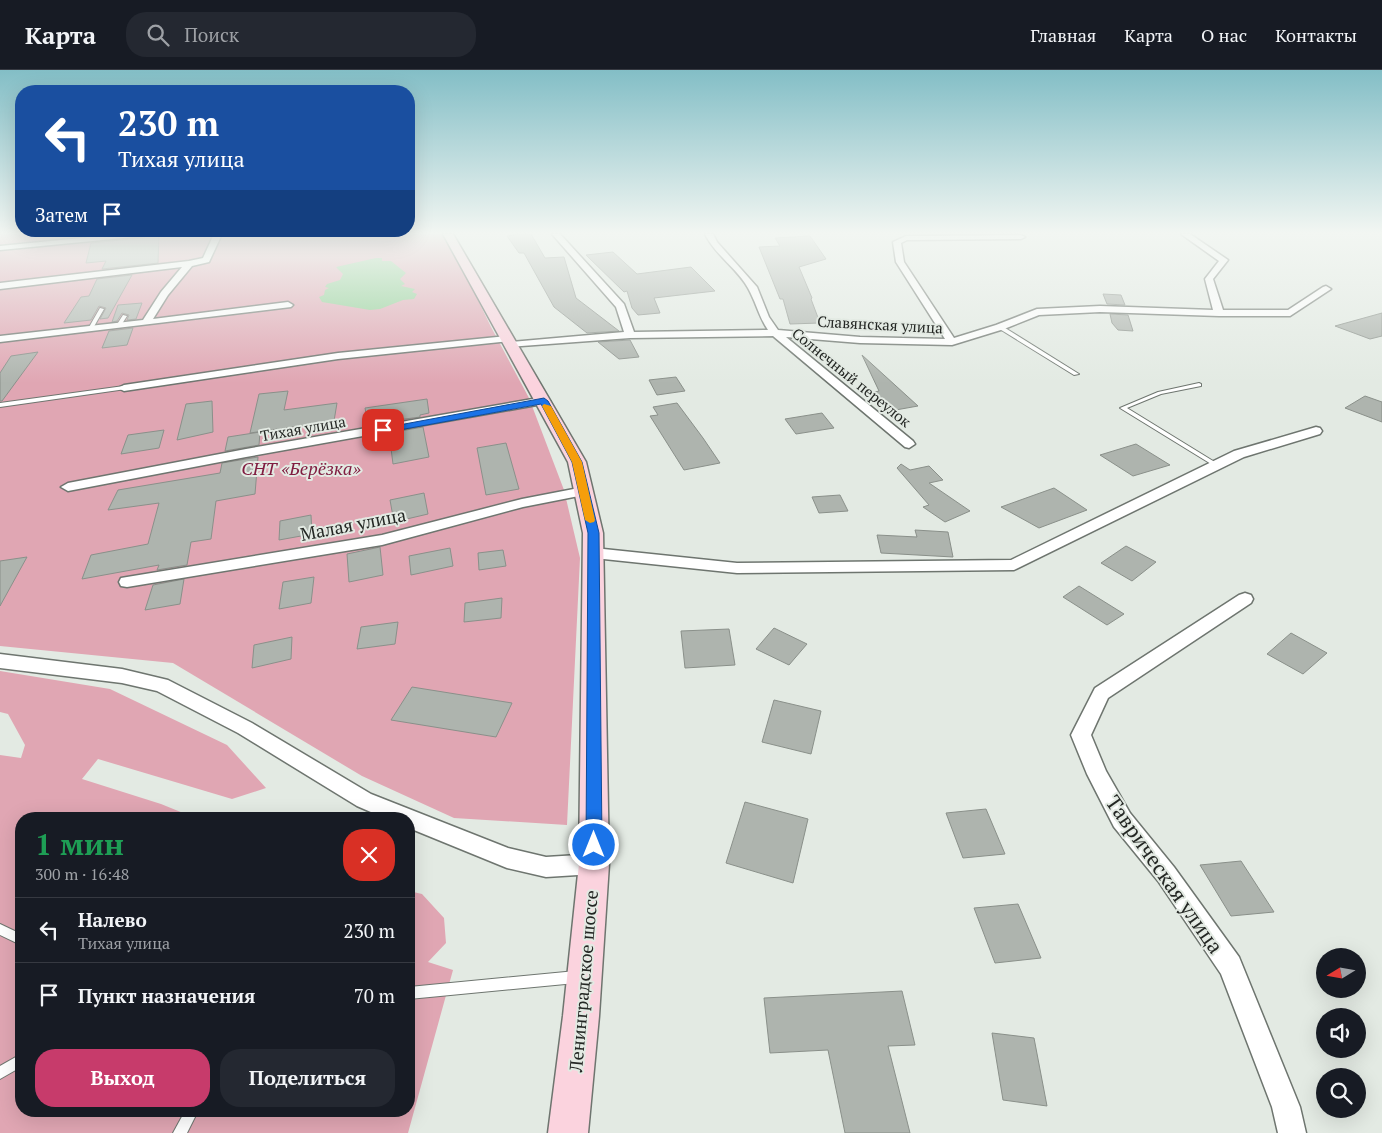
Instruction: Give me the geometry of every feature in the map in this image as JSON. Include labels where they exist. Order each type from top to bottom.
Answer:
[{"type":"main road","name":"Ленинградское шоссе","points":[[476,284],[577,462],[594,533],[594,864],[568,1133]]},
{"type":"street","points":[[0,286],[21,284]]},
{"type":"street","points":[[146,323],[173,284]]},
{"type":"street","points":[[601,284],[621,306],[630,335]]},
{"type":"street","name":"Солнечный переулок","points":[[749,284],[764,317],[775,333],[909,444]]},
{"type":"street","points":[[914,284],[952,342]]},
{"type":"street","points":[[1210,284],[1219,313]]},
{"type":"street","name":"Славянская улица","points":[[124,388],[338,356],[509,342],[630,335],[775,333],[860,340],[952,342],[1000,327],[1037,312],[1100,309],[1290,313],[1326,289]]},
{"type":"street","points":[[0,339],[288,305]]},
{"type":"street","name":"Тихая улица","points":[[68,487],[193,461],[271,450],[544,401]]},
{"type":"street","points":[[594,553],[738,568],[1014,565],[1239,454],[1316,431]]},
{"type":"street","name":"Малая улица","points":[[127,582],[382,540],[522,503],[584,491]]},
{"type":"street","name":"Таврическая улица","points":[[1245,599],[1101,692],[1081,735],[1097,774],[1122,820],[1166,874],[1230,966],[1286,1108],[1292,1133]]},
{"type":"street","points":[[0,661],[122,676],[162,685],[245,728],[373,803],[395,812]]},
{"type":"street","points":[[415,820],[507,858],[546,867],[594,864]]},
{"type":"lane","points":[[90,329],[102,309]]},
{"type":"lane","points":[[118,326],[125,316]]},
{"type":"lane","points":[[1000,327],[1076,374]]},
{"type":"lane","points":[[1199,385],[1160,393],[1123,408],[1216,465]]},
{"type":"lane","points":[[0,405],[124,388]]},
{"type":"lane","points":[[0,928],[15,937]]},
{"type":"lane","points":[[415,993],[584,976]]},
{"type":"lane","points":[[0,1073],[15,1064]]},
{"type":"lane","points":[[180,1133],[189,1117]]},
{"type":"green space","name":"СНТ «Берёзка»","points":[[0,284],[470,284],[529,398],[564,490],[580,558],[567,825],[454,818],[362,776],[173,663],[0,646]]},
{"type":"green space","points":[[0,671],[110,689],[227,745],[266,788],[232,799],[98,759],[82,779],[181,812],[15,812],[15,1117],[412,1117],[408,1133],[0,1133],[0,755],[21,758],[25,745],[8,714],[0,712]]},
{"type":"green space","points":[[415,892],[422,894],[444,918],[446,943],[428,962],[453,970],[415,1108]]},
{"type":"shaded area","points":[[327,284],[405,284],[401,286],[415,289],[412,292],[417,294],[414,299],[403,300],[380,309],[370,310],[322,302],[319,297],[324,295],[325,290],[329,288],[325,287]]},
{"type":"building","points":[[95,284],[127,284],[108,318],[100,319],[106,308],[99,306],[91,320],[64,323],[81,297],[89,296]]},
{"type":"building","points":[[541,284],[572,284],[576,298],[619,331],[587,333],[554,307]]},
{"type":"building","points":[[615,284],[708,284],[715,291],[654,298],[660,313],[638,315],[632,308],[627,291],[624,292]]},
{"type":"building","points":[[774,284],[806,284],[820,323],[790,324],[783,299],[780,299]]},
{"type":"building","points":[[1103,294],[1121,295],[1125,305],[1107,304]]},
{"type":"building","points":[[142,303],[136,319],[127,320],[129,315],[122,313],[117,321],[112,322],[118,305]]},
{"type":"building","points":[[1382,313],[1382,336],[1370,339],[1335,326]]},
{"type":"building","points":[[1110,314],[1128,315],[1133,331],[1118,330],[1112,323]]},
{"type":"building","points":[[133,328],[127,345],[102,348],[109,331]]},
{"type":"building","points":[[630,340],[639,357],[619,359],[598,342]]},
{"type":"building","points":[[38,352],[2,401],[0,401],[0,373],[11,356]]},
{"type":"building","points":[[862,355],[918,406],[890,411],[871,393],[879,391]]},
{"type":"building","points":[[676,377],[685,391],[657,395],[649,380]]},
{"type":"building","points":[[288,391],[284,410],[337,403],[334,421],[250,433],[259,394]]},
{"type":"building","points":[[1365,396],[1382,402],[1382,422],[1345,408]]},
{"type":"building","points":[[427,399],[429,413],[420,415],[420,417],[368,424],[365,408]]},
{"type":"building","points":[[212,401],[213,432],[177,440],[186,404]]},
{"type":"building","points":[[677,403],[720,463],[684,470],[650,416],[658,415],[653,407]]},
{"type":"building","points":[[822,413],[834,428],[796,434],[785,419]]},
{"type":"building","points":[[423,427],[429,457],[393,464],[389,433]]},
{"type":"building","points":[[164,430],[159,448],[121,454],[128,435]]},
{"type":"building","points":[[260,432],[259,445],[225,451],[228,437]]},
{"type":"building","points":[[506,443],[519,489],[486,495],[477,448]]},
{"type":"building","points":[[1136,444],[1170,465],[1133,476],[1100,455]]},
{"type":"building","points":[[258,457],[255,494],[216,501],[211,539],[191,542],[187,565],[157,570],[159,565],[82,579],[91,555],[148,544],[159,503],[108,510],[118,490],[220,473],[222,463]]},
{"type":"building","points":[[901,464],[910,470],[929,466],[943,480],[929,483],[970,511],[945,522],[923,507],[929,505],[897,468]]},
{"type":"building","points":[[1054,488],[1087,510],[1039,528],[1001,507]]},
{"type":"building","points":[[424,493],[428,514],[394,522],[390,500]]},
{"type":"building","points":[[840,495],[848,511],[819,513],[812,497]]},
{"type":"building","points":[[311,515],[312,534],[279,540],[280,521]]},
{"type":"building","points":[[915,530],[948,532],[953,557],[881,553],[877,535],[917,537]]},
{"type":"building","points":[[1126,546],[1156,562],[1132,581],[1101,563]]},
{"type":"building","points":[[380,547],[383,575],[349,582],[347,554]]},
{"type":"building","points":[[450,548],[453,566],[411,575],[409,556]]},
{"type":"building","points":[[503,550],[506,566],[479,570],[478,553]]},
{"type":"building","points":[[27,557],[0,606],[0,561]]},
{"type":"building","points":[[314,577],[311,603],[279,609],[283,582]]},
{"type":"building","points":[[184,579],[180,604],[145,610],[153,585]]},
{"type":"building","points":[[1079,586],[1124,614],[1107,625],[1063,597]]},
{"type":"building","points":[[502,598],[501,618],[464,622],[465,603]]},
{"type":"building","points":[[398,622],[395,644],[357,649],[361,627]]},
{"type":"building","points":[[774,628],[807,644],[789,665],[756,649]]},
{"type":"building","points":[[729,629],[735,665],[685,668],[681,631]]},
{"type":"building","points":[[1291,633],[1327,653],[1303,674],[1267,654]]},
{"type":"building","points":[[292,637],[291,659],[252,668],[254,645]]},
{"type":"building","points":[[412,687],[512,703],[496,737],[391,720]]},
{"type":"building","points":[[774,700],[821,711],[811,754],[762,742]]},
{"type":"building","points":[[745,802],[808,819],[793,883],[726,863]]},
{"type":"building","points":[[986,809],[1005,854],[963,858],[946,813]]},
{"type":"building","points":[[1241,861],[1274,912],[1231,916],[1200,865]]},
{"type":"building","points":[[1018,904],[1041,958],[995,963],[974,908]]},
{"type":"building","points":[[902,991],[915,1045],[888,1046],[910,1133],[845,1133],[828,1050],[770,1053],[764,998]]},
{"type":"building","points":[[992,1033],[1034,1038],[1047,1106],[1003,1100]]},
{"type":"slow traffic","points":[[547,406],[577,462],[590,520]]},
{"type":"route","points":[[383,430],[544,401],[577,462],[594,533],[594,845]]}]
